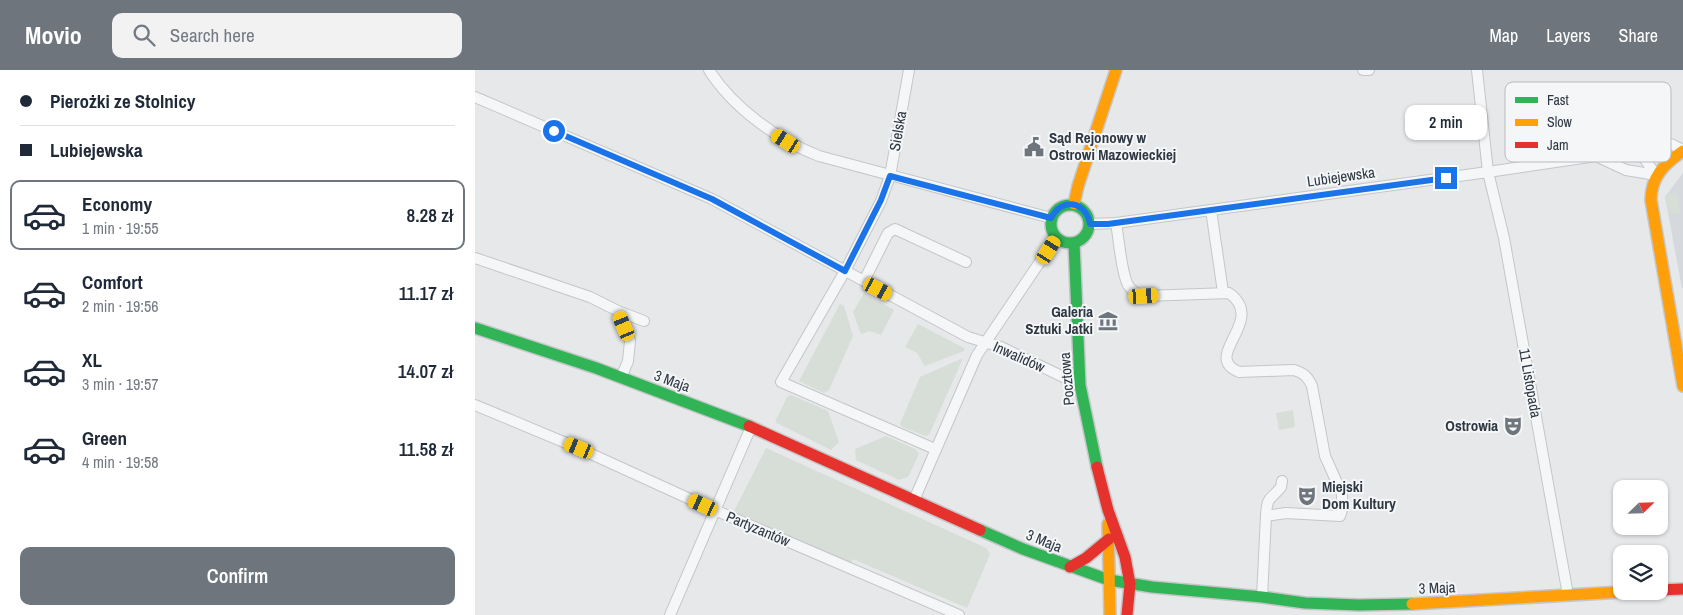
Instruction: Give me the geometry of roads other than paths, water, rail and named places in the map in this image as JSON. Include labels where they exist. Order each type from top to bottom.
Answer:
[{"type":"street","points":[[709,70],[751,116],[797,147],[819,156],[890,176],[1051,218]]},
{"type":"street","name":"Sielska","points":[[909,70],[890,176],[881,200],[845,271],[781,382],[935,450]]},
{"type":"street","points":[[1074,204],[1078,186],[1116,70]]},
{"type":"street","points":[[1363,70],[1369,70]]},
{"type":"street","name":"11 Listopada","points":[[1477,70],[1488,172],[1504,238],[1567,595]]},
{"type":"street","name":"Inwalidów","points":[[475,97],[712,199],[968,337],[1001,347],[1080,385]]},
{"type":"street","name":"Lubiejewska","points":[[1671,144],[1683,151],[1671,159]]},
{"type":"street","name":"Lubiejewska","points":[[1090,224],[1116,223],[1556,162]]},
{"type":"street","points":[[1608,162],[1625,170],[1656,175]]},
{"type":"street","points":[[1647,162],[1656,175]]},
{"type":"street","name":"Lubiejewska","points":[[1656,175],[1667,162]]},
{"type":"street","points":[[1656,175],[1652,190],[1652,208],[1683,386]]},
{"type":"street","points":[[1074,204],[1085,211],[1090,224],[1085,236],[1080,241],[1073,243],[1061,241],[1056,238],[1051,228],[1051,218],[1060,207],[1074,204]]},
{"type":"street","points":[[1211,210],[1223,292]]},
{"type":"street","points":[[1116,223],[1125,276],[1129,286],[1135,293],[1144,296],[1229,293],[1241,304],[1242,312],[1242,319],[1229,345],[1227,354],[1227,362],[1231,368],[1239,372],[1295,370],[1302,372],[1308,378],[1312,386],[1326,460],[1342,494],[1342,510],[1340,516],[1286,513],[1266,516]]},
{"type":"street","points":[[864,281],[888,233],[895,229],[966,262]]},
{"type":"street","points":[[913,500],[984,342],[994,332],[1056,238]]},
{"type":"street","name":"Pocztowa","points":[[1073,243],[1080,385],[1093,452],[1108,510],[1125,557],[1130,584],[1127,615]]},
{"type":"street","points":[[475,258],[590,297],[618,312],[644,321]]},
{"type":"street","points":[[618,312],[630,341],[628,361],[621,378]]},
{"type":"street","name":"3 Maja","points":[[475,328],[621,378],[751,427],[1023,549],[1109,580],[1360,610],[1613,592]]},
{"type":"street","name":"Partyzantów","points":[[475,406],[579,448],[715,510],[959,615]]},
{"type":"street","points":[[670,615],[751,427]]},
{"type":"street","points":[[1262,597],[1266,503],[1270,496],[1281,487],[1282,481]]},
{"type":"street","name":"Pocztowa","points":[[1108,510],[1110,615]]},
{"type":"street","points":[[1071,567],[1086,558],[1109,539]]},
{"type":"street","points":[[1668,590],[1683,589]]},
{"type":"place","name":"Sąd Rejonowy w Ostrowi Mazowieckiej","points":[[1034,147]]},
{"type":"place","name":"Galeria Sztuki Jatki","points":[[1108,321]]},
{"type":"place","name":"Ostrowia","points":[[1513,426]]},
{"type":"place","name":"Miejski Dom Kultury","points":[[1307,496]]}]
